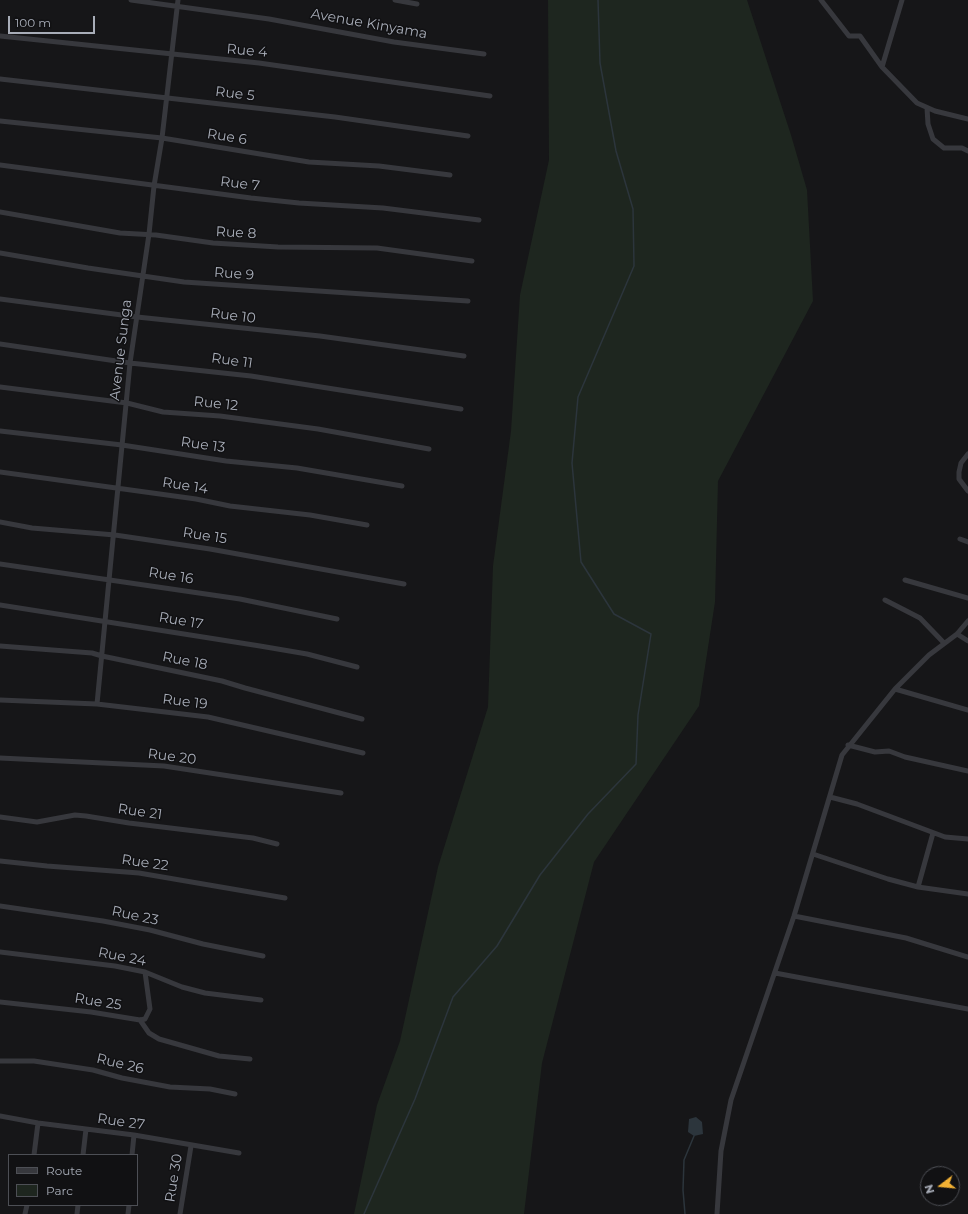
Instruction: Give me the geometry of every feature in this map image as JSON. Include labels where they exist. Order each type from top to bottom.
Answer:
[{"type":"street","name":"Avenue Kinyama","points":[[131,0],[178,3],[309,25],[394,42],[484,54]]},
{"type":"street","points":[[396,0],[417,4]]},
{"type":"street","points":[[822,0],[824,6],[838,19],[849,36],[860,36],[882,67],[909,96],[927,108],[943,114],[968,119]]},
{"type":"street","points":[[882,67],[902,0]]},
{"type":"street","name":"Avenue Sunga","points":[[97,704],[115,535],[117,488],[130,363],[162,138],[178,3]]},
{"type":"street","name":"Rue 4","points":[[0,36],[292,68],[490,96]]},
{"type":"street","name":"Rue 5","points":[[0,79],[335,117],[468,136]]},
{"type":"street","points":[[927,108],[928,124],[933,139],[944,148],[962,148],[968,151]]},
{"type":"street","name":"Rue 6","points":[[0,122],[162,138],[309,162],[372,166],[450,175]]},
{"type":"street","name":"Rue 7","points":[[0,165],[154,186],[299,203],[416,211],[478,220]]},
{"type":"street","name":"Rue 8","points":[[0,212],[120,232],[149,234],[212,244],[377,248],[472,261]]},
{"type":"street","name":"Rue 9","points":[[0,253],[142,277],[226,286],[468,301]]},
{"type":"street","name":"Rue 10","points":[[0,299],[137,317],[320,336],[464,356]]},
{"type":"street","name":"Rue 11","points":[[0,344],[130,363],[251,376],[461,409]]},
{"type":"street","name":"Rue 12","points":[[0,387],[127,403],[163,412],[220,416],[318,429],[429,449]]},
{"type":"street","name":"Rue 13","points":[[0,431],[122,445],[226,461],[297,468],[402,486]]},
{"type":"street","points":[[968,454],[961,463],[959,479],[968,491]]},
{"type":"street","name":"Rue 14","points":[[0,472],[196,498],[230,506],[310,515],[367,525]]},
{"type":"street","name":"Rue 15","points":[[0,522],[32,528],[115,535],[210,549],[404,584]]},
{"type":"street","points":[[960,538],[968,542]]},
{"type":"street","name":"Rue 16","points":[[0,564],[68,573],[110,581],[161,586],[240,599],[337,619]]},
{"type":"street","points":[[905,580],[968,598]]},
{"type":"street","points":[[885,600],[920,618],[944,643]]},
{"type":"street","name":"Rue 17","points":[[0,605],[299,653],[357,667]]},
{"type":"street","points":[[717,1214],[721,1151],[731,1100],[794,916],[842,755],[848,745],[895,689],[944,643],[957,634],[968,621]]},
{"type":"street","points":[[957,634],[968,641]]},
{"type":"street","name":"Rue 18","points":[[0,646],[25,646],[92,652],[102,656],[217,680],[362,719]]},
{"type":"street","points":[[895,689],[968,710]]},
{"type":"street","name":"Rue 19","points":[[0,700],[97,704],[208,717],[363,753]]},
{"type":"street","points":[[848,745],[875,752],[890,751],[906,757],[968,771]]},
{"type":"street","name":"Rue 20","points":[[0,758],[164,766],[340,793]]},
{"type":"street","points":[[830,797],[864,806],[945,837],[968,839]]},
{"type":"street","name":"Rue 21","points":[[0,817],[37,822],[75,816],[86,816],[129,823],[253,838],[277,844]]},
{"type":"street","points":[[918,887],[933,833]]},
{"type":"street","points":[[813,854],[888,879],[918,887],[968,894]]},
{"type":"street","name":"Rue 22","points":[[0,861],[139,873],[285,898]]},
{"type":"street","name":"Rue 23","points":[[0,906],[103,921],[150,930],[203,944],[263,956]]},
{"type":"street","points":[[794,916],[906,938],[968,957]]},
{"type":"street","name":"Rue 24","points":[[0,952],[86,962],[145,972],[182,988],[205,993],[261,1000]]},
{"type":"street","name":"Rue 25","points":[[0,1002],[91,1012],[140,1020],[145,1019],[150,1009],[145,972]]},
{"type":"street","points":[[775,973],[968,1009]]},
{"type":"street","points":[[140,1020],[149,1033],[159,1039],[219,1056],[250,1059]]},
{"type":"street","name":"Rue 26","points":[[0,1061],[34,1061],[93,1070],[122,1078],[170,1087],[210,1089],[235,1094]]},
{"type":"street","name":"Rue 27","points":[[0,1116],[38,1123],[134,1135],[191,1146],[239,1153]]},
{"type":"street","points":[[34,1154],[38,1123]]},
{"type":"street","points":[[83,1154],[86,1129]]},
{"type":"street","points":[[132,1154],[134,1135]]},
{"type":"street","name":"Rue 30","points":[[180,1214],[191,1146]]},
{"type":"green space","points":[[548,0],[747,0],[791,135],[807,190],[813,301],[718,481],[715,602],[699,706],[594,862],[542,1063],[524,1214],[354,1214],[377,1105],[400,1041],[438,867],[488,707],[493,566],[511,431],[520,295],[549,160]]},
{"type":"shaded area","points":[[696,1117],[702,1122],[703,1134],[694,1136],[688,1132],[689,1119]]},
{"type":"waterway","points":[[364,1214],[415,1099],[453,997],[497,946],[540,875],[588,814],[636,764],[638,715],[651,634],[614,614],[581,562],[572,463],[578,397],[634,266],[633,209],[616,151],[600,63],[598,0]]},
{"type":"waterway","points":[[685,1214],[683,1190],[684,1160],[694,1136]]}]
